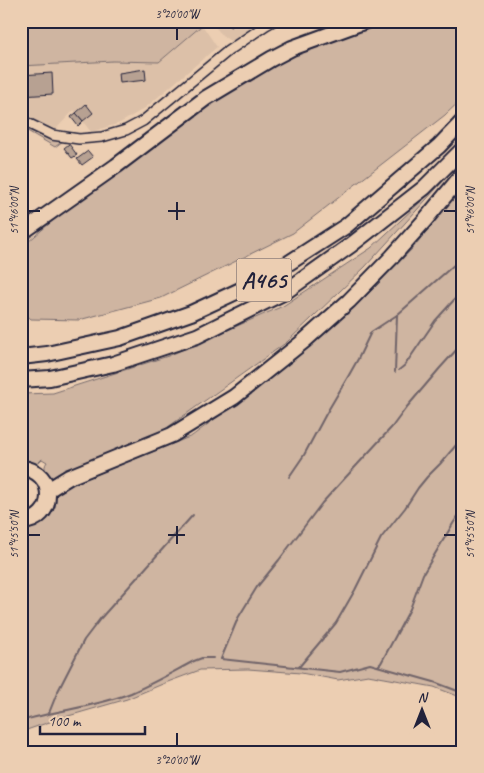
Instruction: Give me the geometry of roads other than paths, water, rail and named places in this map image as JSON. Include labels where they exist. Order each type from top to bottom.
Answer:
[{"type":"highway","points":[[21,233],[116,166],[206,98],[270,59],[292,48],[366,21]]},
{"type":"highway","name":"A465","points":[[21,357],[46,354],[120,338],[191,313],[264,279],[346,226],[439,146],[463,120]]},
{"type":"highway","name":"A465","points":[[21,380],[50,378],[113,364],[197,336],[285,292],[351,245],[424,188],[463,148]]},
{"type":"highway","points":[[48,490],[69,477],[172,435],[234,397],[304,341],[349,301],[392,257],[463,174]]},
{"type":"highway","points":[[21,468],[36,472],[42,477],[48,490],[48,501],[43,510],[36,518],[23,523]]},
{"type":"street","points":[[21,120],[52,135],[80,139],[102,137],[126,130],[143,121],[228,51],[273,21]]},
{"type":"waterway","points":[[289,477],[304,455],[371,332],[397,315],[463,257]]},
{"type":"waterway","points":[[399,370],[405,365],[435,321],[463,290]]},
{"type":"waterway","points":[[395,372],[397,315]]},
{"type":"waterway","points":[[221,659],[238,618],[257,587],[322,503],[392,427],[459,347]]},
{"type":"waterway","points":[[299,667],[336,623],[381,538],[418,488],[463,437]]},
{"type":"waterway","points":[[378,666],[410,609],[423,574],[463,509]]},
{"type":"waterway","points":[[49,713],[84,640],[100,619],[193,515]]},
{"type":"waterway","points":[[21,721],[118,698],[147,686],[194,661],[202,658],[213,658]]},
{"type":"waterway","points":[[221,659],[340,672],[370,664],[434,682],[463,693]]}]
